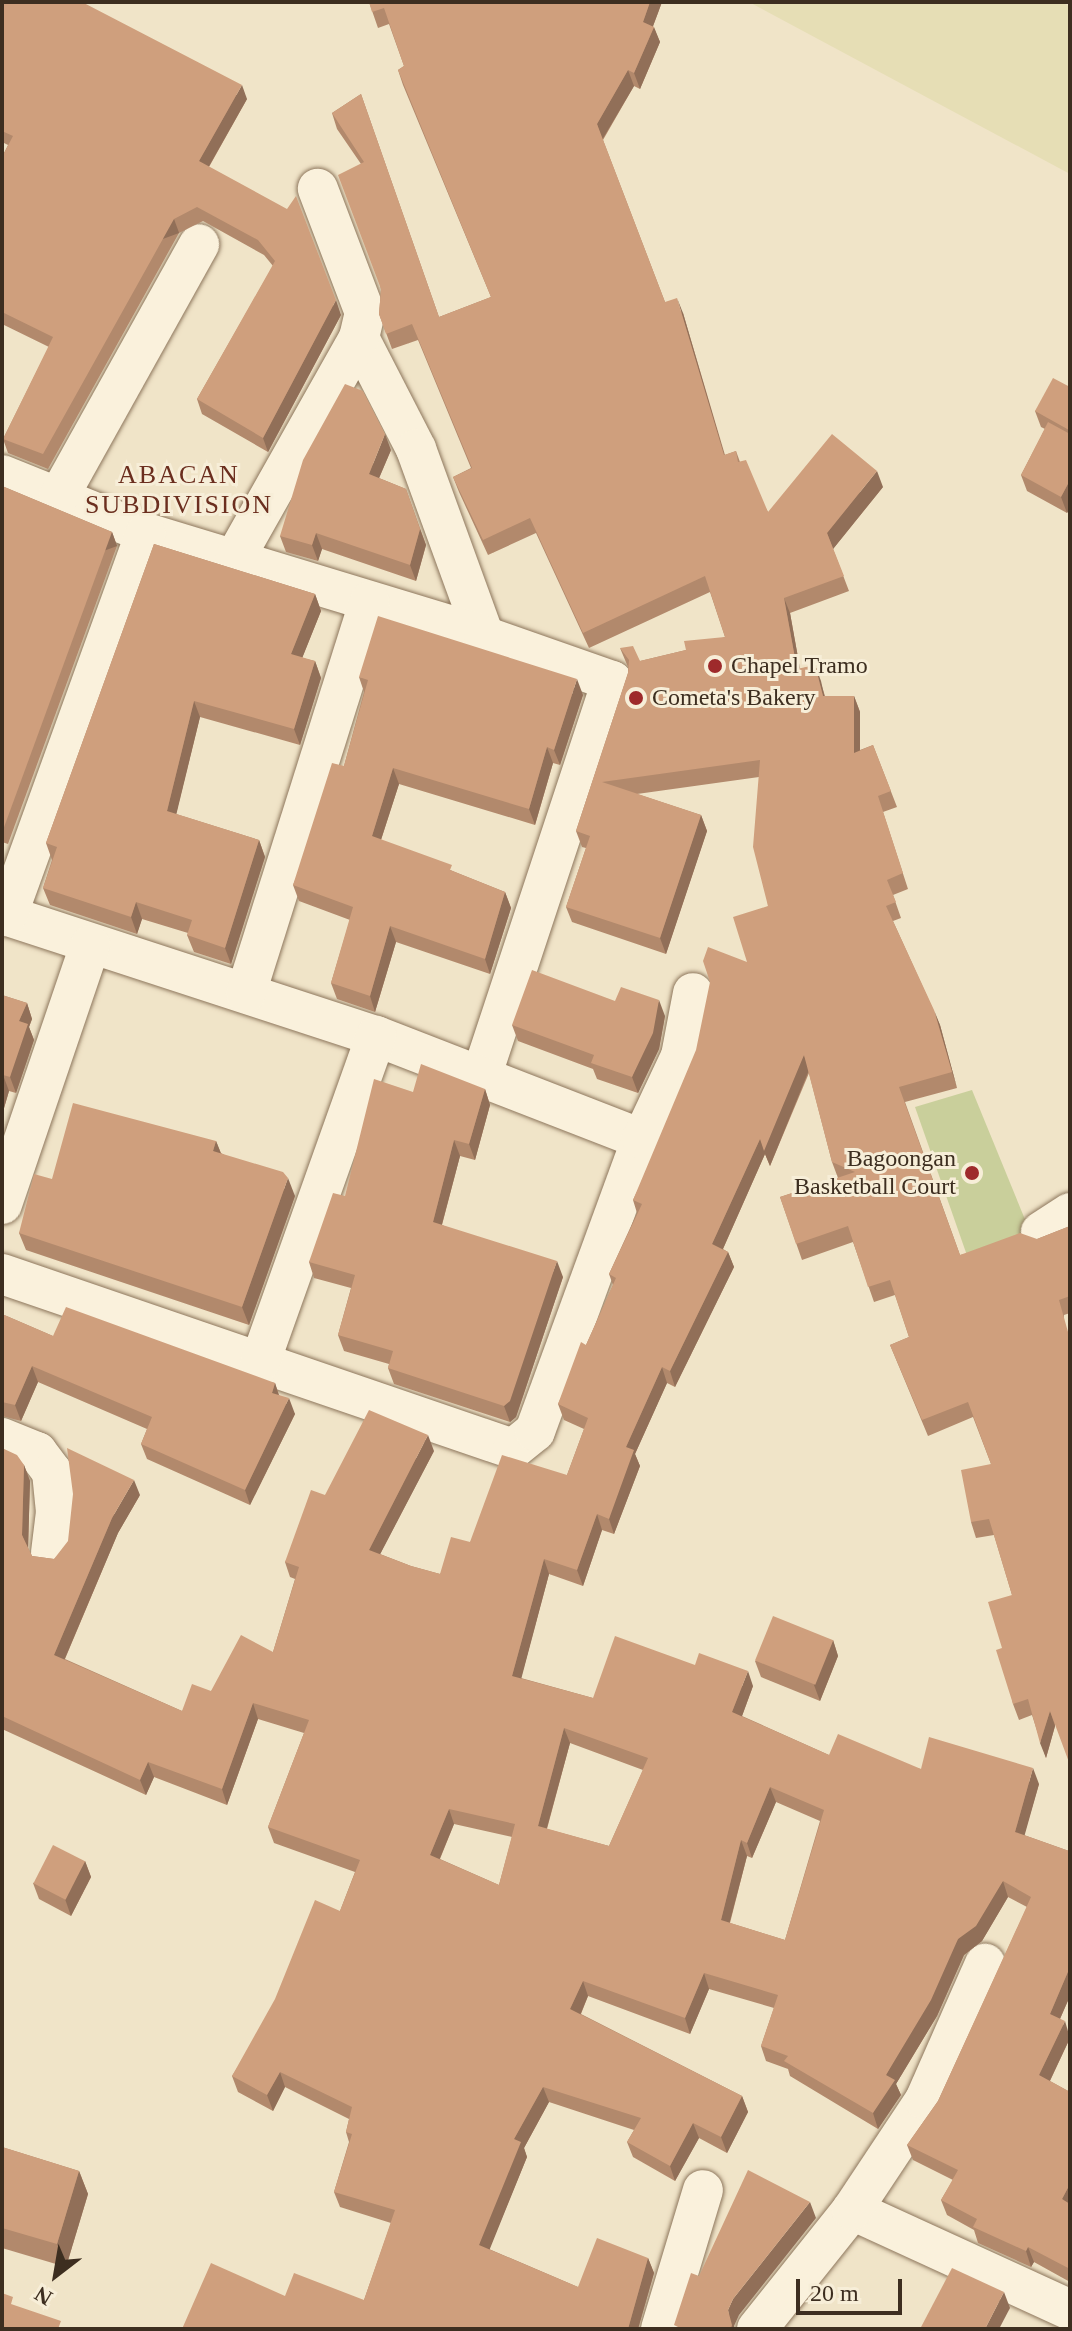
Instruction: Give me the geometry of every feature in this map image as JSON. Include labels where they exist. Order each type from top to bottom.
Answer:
[{"type":"street","points":[[235,558],[359,338],[365,313],[318,189]]},
{"type":"street","points":[[59,496],[199,244]]},
{"type":"street","points":[[359,338],[416,449],[484,636]]},
{"type":"street","points":[[2,475],[146,533],[484,636],[612,681],[481,1076]]},
{"type":"street","points":[[146,533],[5,915],[90,946],[376,1036],[642,1139]]},
{"type":"street","points":[[246,993],[369,602]]},
{"type":"street","points":[[2,1204],[90,946]]},
{"type":"street","points":[[2,1274],[513,1449],[527,1442],[642,1139],[681,1056],[693,993]]},
{"type":"street","points":[[260,1362],[376,1036]]},
{"type":"street","points":[[2,1438],[37,1452],[52,1472],[56,1512],[51,1553]]},
{"type":"street","points":[[757,2329],[852,2210],[925,2100],[985,1964]]},
{"type":"street","points":[[661,2329],[703,2190]]},
{"type":"street","points":[[852,2210],[1070,2310]]},
{"type":"shaded area","points":[[749,2],[1062,2],[1070,7],[1070,174]]},
{"type":"green space","name":"Bagoongan Basketball Court","points":[[972,1090],[1033,1239],[970,1264],[915,1107]]},
{"type":"building","points":[[2,2],[82,2],[242,85],[199,161],[287,209],[296,196],[336,300],[263,438],[197,399],[275,261],[258,240],[197,207],[174,219],[43,454],[3,439],[53,337],[2,312],[2,157],[13,136],[2,131]]},
{"type":"building","points":[[369,2],[650,2],[643,22],[654,27],[634,73],[628,70],[597,124],[665,302],[677,298],[724,455],[736,451],[738,462],[746,460],[768,512],[832,434],[877,471],[827,533],[844,576],[784,598],[797,669],[815,665],[823,696],[854,696],[854,753],[873,745],[891,791],[878,796],[903,873],[887,880],[896,902],[886,906],[934,1010],[952,1072],[899,1087],[960,1255],[1020,1233],[1037,1239],[1070,1226],[1070,1296],[1059,1300],[1070,1339],[1070,1765],[1050,1711],[1040,1743],[1028,1699],[1013,1704],[996,1650],[1002,1648],[988,1602],[1012,1595],[989,1519],[971,1522],[961,1470],[991,1464],[968,1402],[922,1420],[890,1345],[909,1337],[890,1280],[868,1287],[848,1226],[796,1244],[780,1197],[855,1172],[832,1162],[804,1055],[764,1151],[760,1139],[712,1244],[728,1252],[670,1371],[662,1367],[626,1447],[634,1450],[609,1519],[597,1514],[577,1570],[544,1559],[512,1676],[593,1698],[615,1636],[695,1665],[699,1653],[748,1671],[732,1712],[829,1755],[838,1734],[921,1769],[929,1737],[1033,1768],[1015,1832],[1070,1849],[1070,1967],[1050,2014],[1065,2021],[1039,2075],[1070,2092],[1070,2184],[1062,2199],[1070,2204],[1070,2269],[1028,2247],[1026,2251],[973,2227],[977,2219],[941,2200],[958,2170],[907,2145],[938,2101],[1031,1897],[1003,1881],[976,1926],[958,1939],[931,2000],[886,2075],[895,2080],[873,2113],[784,2061],[788,2056],[761,2046],[778,1995],[704,1973],[685,2018],[583,1981],[570,2009],[742,2096],[721,2137],[693,2123],[670,2166],[627,2142],[641,2118],[543,2087],[514,2139],[521,2142],[479,2245],[578,2287],[597,2238],[648,2258],[628,2329],[182,2329],[211,2263],[285,2296],[294,2273],[364,2300],[395,2210],[334,2192],[352,2134],[346,2132],[352,2107],[280,2072],[267,2095],[232,2076],[275,1999],[315,1900],[340,1911],[360,1860],[268,1827],[309,1720],[253,1703],[222,1789],[148,1762],[140,1780],[2,1716],[2,1448],[17,1455],[24,1465],[22,1535],[32,1556],[54,1559],[68,1541],[73,1494],[67,1448],[134,1480],[112,1518],[54,1655],[182,1711],[192,1684],[211,1691],[241,1635],[273,1652],[299,1567],[285,1562],[311,1490],[325,1495],[369,1410],[428,1435],[369,1550],[440,1574],[451,1537],[470,1542],[502,1455],[567,1475],[588,1418],[558,1404],[581,1342],[586,1345],[616,1278],[609,1274],[642,1204],[633,1200],[696,1050],[710,982],[703,961],[708,947],[747,962],[733,917],[768,906],[753,847],[760,760],[602,782],[701,815],[660,938],[566,907],[590,836],[576,831],[628,673],[629,660],[620,648],[633,646],[640,661],[686,650],[684,641],[725,637],[705,576],[583,633],[530,518],[483,540],[453,477],[472,468],[412,324],[386,334],[379,314],[381,289],[338,175],[364,162],[332,113],[361,94],[439,317],[491,297],[398,70],[404,66],[384,8],[372,12]],"holes":[[[564,1728],[648,1758],[609,1846],[538,1826]],[[770,1787],[824,1810],[785,1940],[721,1920],[741,1840],[747,1843]],[[449,1809],[515,1824],[499,1885],[430,1855]]]},
{"type":"building","points":[[1053,378],[1070,387],[1069,430],[1035,411]]},
{"type":"building","points":[[345,384],[363,391],[385,434],[369,474],[406,489],[420,529],[410,565],[316,533],[312,545],[280,536],[303,460]]},
{"type":"building","points":[[1048,422],[1070,434],[1070,480],[1061,497],[1021,475]]},
{"type":"building","points":[[2,486],[112,532],[3,830],[2,830]]},
{"type":"building","points":[[154,544],[315,594],[291,654],[315,661],[294,729],[194,701],[167,811],[259,840],[225,948],[187,935],[192,920],[136,902],[131,917],[43,888],[57,847],[46,843]]},
{"type":"building","points":[[378,616],[577,679],[554,750],[547,747],[529,809],[393,768],[372,836],[452,865],[450,870],[505,892],[485,959],[390,926],[370,996],[331,983],[353,907],[293,885],[332,763],[344,766],[368,680],[359,677]]},
{"type":"building","points":[[532,970],[615,1001],[621,987],[659,1000],[653,1033],[632,1077],[591,1063],[594,1055],[512,1025]]},
{"type":"building","points":[[2,995],[27,1003],[19,1021],[28,1024],[10,1077],[3,1075],[2,1079]]},
{"type":"building","points":[[421,1064],[485,1089],[469,1144],[454,1140],[433,1222],[557,1261],[510,1401],[504,1406],[388,1368],[393,1351],[338,1335],[355,1275],[309,1262],[333,1193],[345,1196],[374,1079],[413,1092]]},
{"type":"building","points":[[73,1103],[216,1141],[213,1151],[283,1172],[288,1178],[242,1307],[19,1233],[34,1174],[52,1179]]},
{"type":"building","points":[[66,1307],[275,1383],[272,1393],[289,1398],[245,1490],[141,1444],[152,1417],[32,1366],[15,1405],[2,1402],[2,1314],[53,1336]]},
{"type":"building","points":[[773,1616],[833,1640],[815,1685],[755,1661]]},
{"type":"building","points":[[53,1845],[85,1861],[66,1900],[33,1883]]},
{"type":"building","points":[[2,2147],[79,2171],[57,2244],[2,2228]]},
{"type":"building","points":[[748,2170],[810,2202],[733,2299],[728,2310],[731,2329],[682,2329],[674,2325],[691,2273],[699,2276]]},
{"type":"building","points":[[952,2268],[1004,2292],[985,2329],[920,2329]]},
{"type":"building","points":[[2,2293],[13,2297],[11,2304],[61,2321],[58,2329],[2,2329]]},
{"type":"place","name":"Chapel Tramo","points":[[715,666]]},
{"type":"place","name":"Cometa's Bakery","points":[[636,698]]},
{"type":"place","name":"Bagoongan Basketball Court","points":[[972,1173]]},
{"type":"district","name":"ABACAN SUBDIVISION","points":[[179,490]]}]
